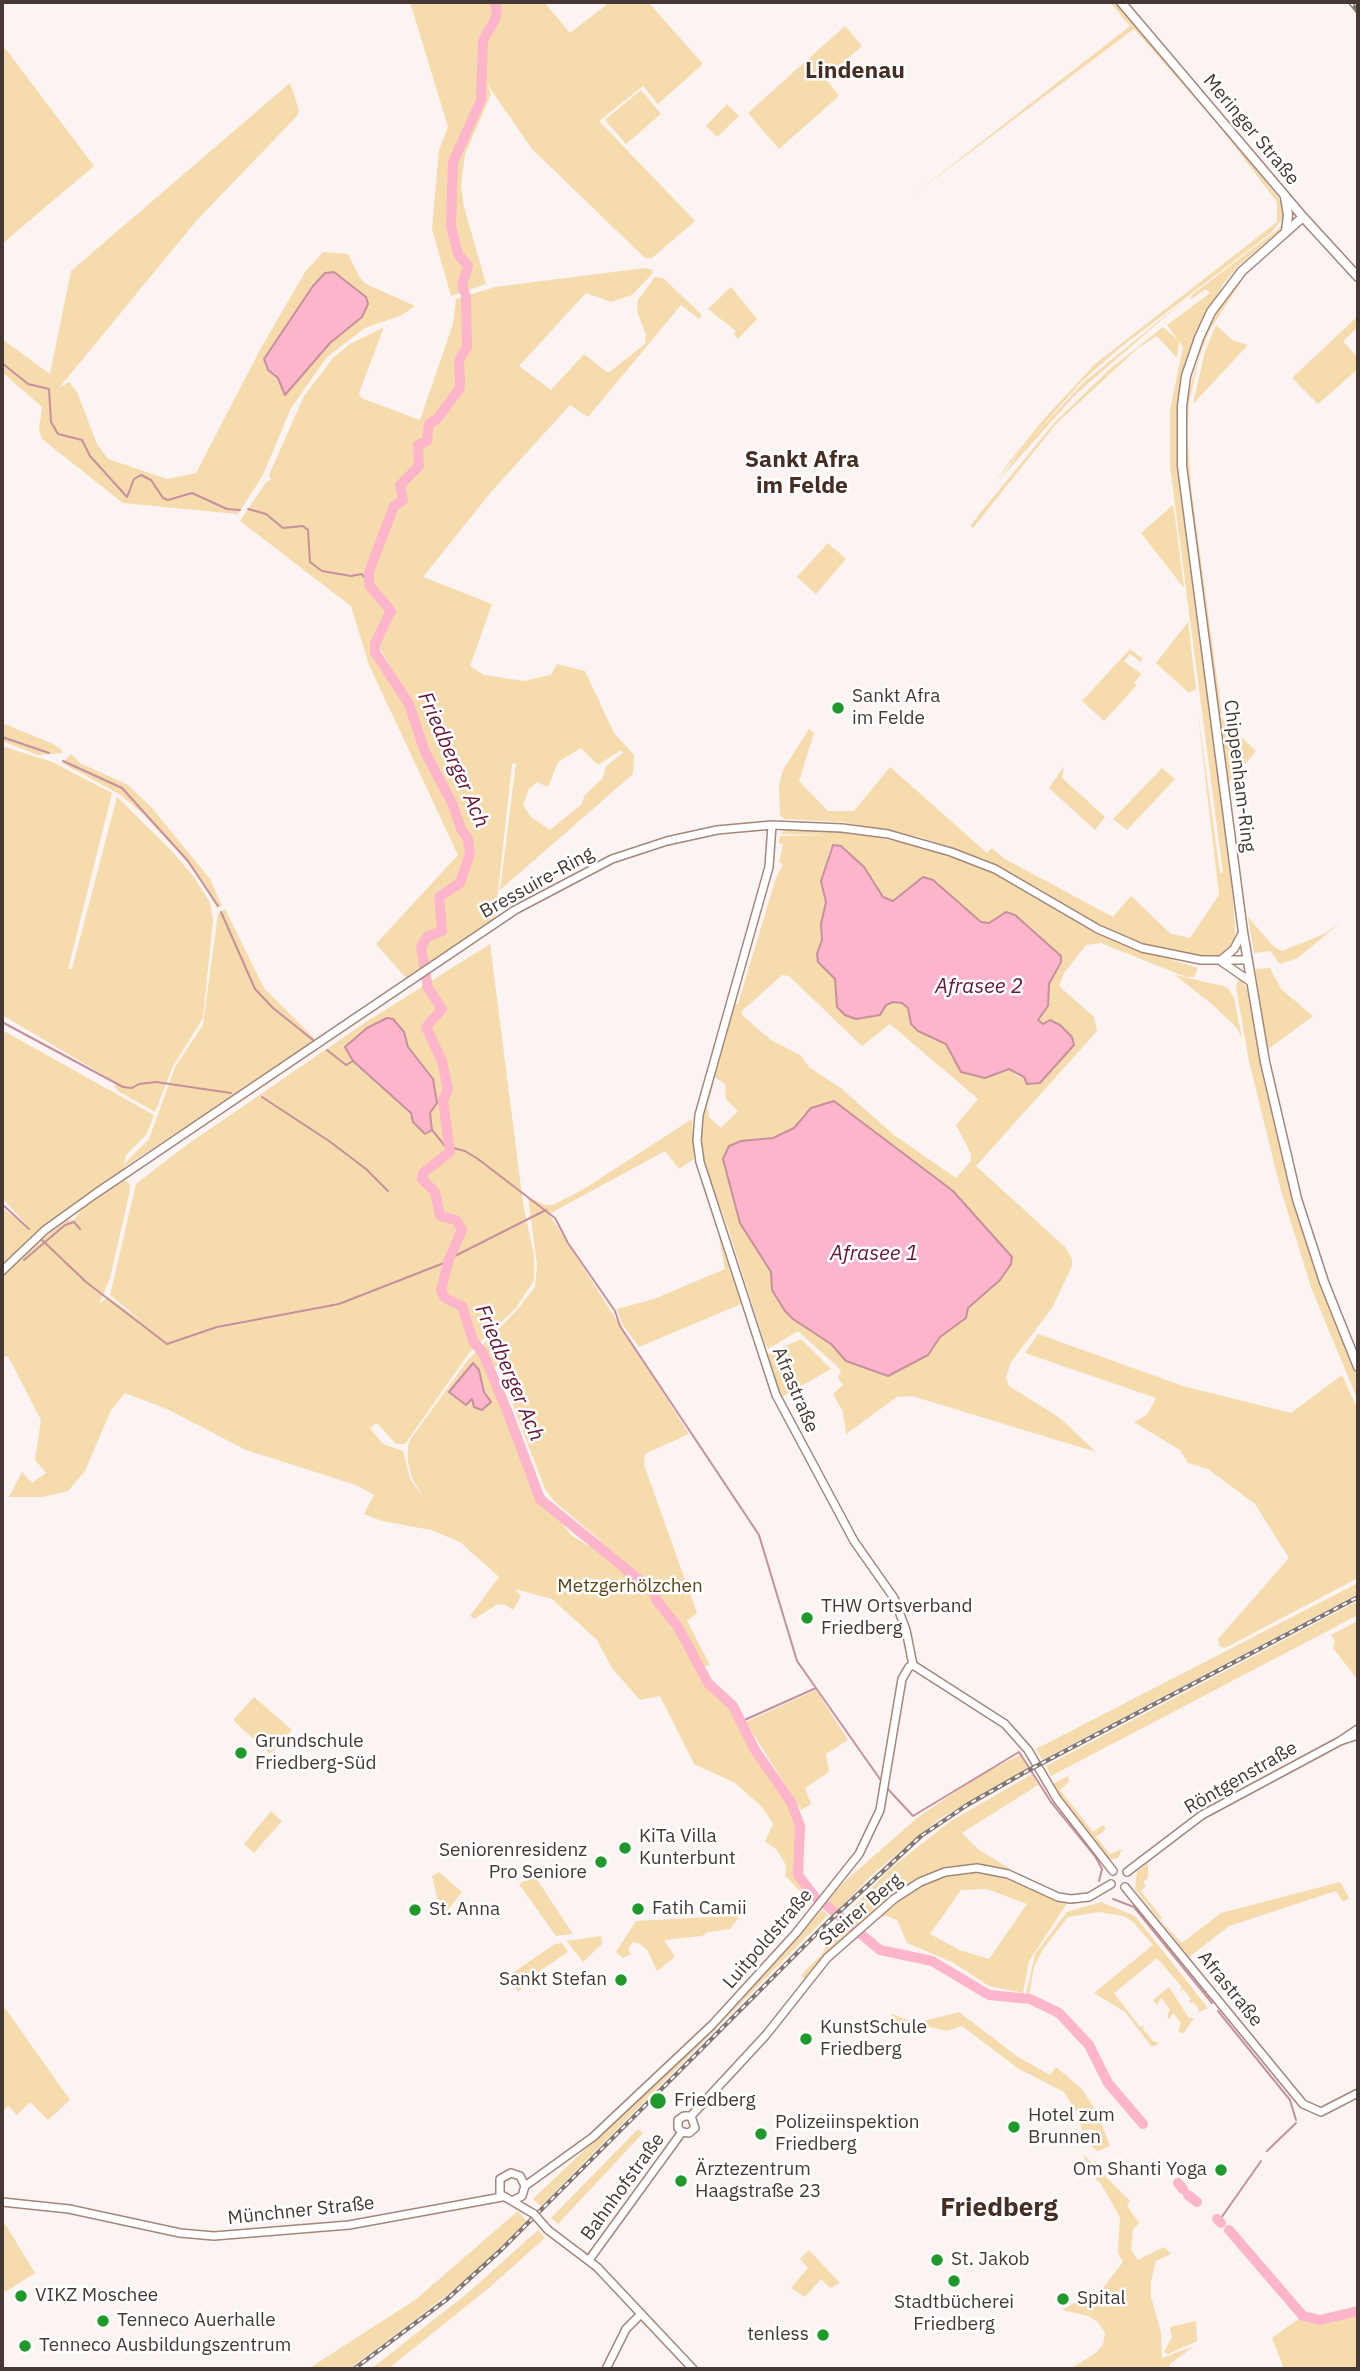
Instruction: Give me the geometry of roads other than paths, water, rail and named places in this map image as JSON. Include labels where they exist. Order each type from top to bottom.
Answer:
[{"type":"main road","name":"Meringer Straße","points":[[1121,2],[1303,217],[1358,277]]},
{"type":"main road","points":[[1284,194],[1288,215],[1286,231]]},
{"type":"main road","name":"Chippenham-Ring","points":[[1303,217],[1242,271],[1211,312],[1191,359],[1182,406],[1182,466],[1243,932],[1265,1062],[1292,1180],[1324,1282],[1358,1367]]},
{"type":"street","name":"Bressuire-Ring","points":[[2,1271],[45,1230],[95,1194],[515,910],[612,859],[699,834],[772,825],[874,832],[940,848],[995,869],[1122,940],[1162,954],[1220,961],[1247,960]]},
{"type":"street","name":"Afrastraße","points":[[772,825],[769,867],[699,1115],[697,1140],[700,1162],[776,1395],[854,1541],[894,1598],[906,1630],[914,1665]]},
{"type":"street","points":[[1243,932],[1234,949],[1220,961],[1251,982]]},
{"type":"street","points":[[914,1665],[1005,1724],[1028,1750],[1057,1799],[1113,1871]]},
{"type":"street","name":"Luitpoldstraße","points":[[524,2189],[543,2171],[576,2151],[634,2101],[744,1993],[823,1900],[867,1841],[883,1798],[902,1679],[909,1667],[914,1665]]},
{"type":"street","name":"Röntgenstraße","points":[[1127,1872],[1202,1815],[1358,1729]]},
{"type":"street","name":"Röntgenstraße","points":[[1340,1741],[1358,1735]]},
{"type":"street","name":"Steirer Berg","points":[[691,2116],[766,2035],[814,1973],[842,1944],[913,1886],[945,1871],[977,1868],[995,1871],[1071,1899],[1089,1897],[1111,1884]]},
{"type":"street","points":[[1120,1869],[1127,1872],[1129,1881],[1125,1887],[1119,1889],[1111,1884],[1109,1878],[1113,1871],[1120,1869]]},
{"type":"street","name":"Afrastraße","points":[[1125,1887],[1296,2097],[1311,2110],[1321,2112],[1332,2109],[1358,2093]]},
{"type":"street","points":[[691,2116],[695,2128],[689,2133],[682,2132],[678,2128],[678,2120],[691,2116]]},
{"type":"street","name":"Bahnhofstraße","points":[[589,2260],[682,2132]]},
{"type":"street","name":"Luitpoldstraße","points":[[520,2176],[543,2171]]},
{"type":"street","points":[[528,2207],[520,2176],[511,2173],[504,2175],[498,2187],[502,2197],[528,2207],[562,2243],[589,2260],[693,2369]]},
{"type":"street","name":"Münchner Straße","points":[[479,2199],[498,2187]]},
{"type":"street","points":[[514,2200],[524,2189]]},
{"type":"street","name":"Münchner Straße","points":[[2,2202],[69,2208],[180,2233],[214,2236],[349,2225],[479,2199],[502,2197]]},
{"type":"street","points":[[606,2369],[626,2329],[641,2314]]},
{"type":"water","points":[[334,272],[366,297],[368,304],[362,317],[330,343],[285,395],[278,378],[268,370],[264,359],[313,286],[325,273]]},
{"type":"water","name":"Afrasee 2","points":[[833,845],[841,846],[864,867],[883,897],[893,901],[923,877],[933,880],[981,922],[989,923],[1006,912],[1015,915],[1061,956],[1061,962],[1049,984],[1048,1006],[1038,1020],[1043,1024],[1050,1020],[1060,1025],[1072,1037],[1074,1045],[1040,1083],[1027,1084],[1024,1077],[1009,1069],[985,1078],[961,1072],[946,1044],[918,1031],[911,1024],[908,1008],[902,1003],[893,1002],[886,1005],[880,1015],[856,1019],[845,1015],[837,1007],[835,979],[818,962],[817,954],[822,940],[821,924],[826,902],[821,881]]},
{"type":"water","points":[[387,1018],[393,1019],[404,1032],[408,1047],[433,1079],[437,1103],[430,1113],[432,1130],[425,1134],[413,1122],[411,1113],[353,1061],[345,1047],[367,1028]]},
{"type":"water","name":"Afrasee 1","points":[[834,1101],[953,1191],[1012,1257],[1011,1264],[1000,1280],[968,1308],[966,1318],[940,1337],[928,1355],[888,1376],[846,1361],[831,1344],[785,1311],[772,1290],[771,1272],[740,1223],[723,1159],[729,1146],[741,1141],[773,1138],[794,1128],[811,1108]]},
{"type":"water","points":[[473,1363],[479,1370],[484,1392],[491,1402],[482,1410],[474,1407],[472,1399],[466,1405],[449,1392]]},
{"type":"waterway","points":[[464,291],[462,285],[468,266],[458,254],[451,226],[453,162],[481,100],[483,40],[495,20],[497,9],[494,2]]},
{"type":"waterway","name":"Friedberger Ach","points":[[466,296],[467,347],[459,360],[460,388],[438,418],[429,424],[427,441],[418,445],[419,466],[400,485],[403,500],[394,506],[369,572],[369,585],[391,611],[375,644],[375,652],[409,704],[425,752],[468,839],[470,853],[460,883],[439,897],[442,931],[427,937],[421,947],[428,988],[442,1009],[426,1027],[442,1061],[448,1089],[443,1100],[450,1152],[423,1173],[422,1179],[435,1192],[440,1216],[456,1220],[462,1230],[449,1259],[441,1290],[445,1298],[462,1306],[473,1341],[483,1353],[540,1499],[653,1591],[657,1601],[678,1627],[708,1683],[733,1706],[755,1750],[791,1802],[800,1826],[798,1875],[815,1897]]},
{"type":"waterway","name":"Friedberger Ach","points":[[2,363],[28,384],[49,389],[51,422],[58,434],[82,440],[90,456],[127,497],[134,479],[141,475],[151,480],[163,498],[168,500],[192,493],[227,509],[240,510]]},
{"type":"waterway","name":"Friedberger Ach","points":[[248,509],[266,514],[283,528],[303,526],[308,530],[310,562],[322,571],[351,576],[362,574],[369,585]]},
{"type":"waterway","points":[[2,737],[49,753]]},
{"type":"waterway","points":[[63,761],[122,788],[188,861],[218,906]]},
{"type":"waterway","points":[[221,912],[255,989],[273,1008],[313,1040]]},
{"type":"waterway","points":[[2,1022],[123,1087],[132,1088],[139,1084],[156,1082],[231,1093]]},
{"type":"waterway","points":[[327,1050],[346,1065],[353,1061]]},
{"type":"waterway","points":[[262,1097],[329,1141],[366,1169],[388,1191]]},
{"type":"waterway","points":[[432,1130],[450,1152]]},
{"type":"waterway","points":[[449,1147],[465,1151],[478,1159],[555,1218],[568,1243],[615,1311],[620,1326],[759,1535],[797,1661],[882,1782]]},
{"type":"waterway","points":[[2,1204],[29,1229]]},
{"type":"waterway","points":[[449,1259],[546,1210]]},
{"type":"waterway","points":[[24,1260],[65,1225],[74,1222],[80,1229]]},
{"type":"waterway","points":[[41,1239],[86,1282],[167,1344],[217,1327],[339,1304],[449,1261]]},
{"type":"waterway","points":[[740,1722],[816,1688]]},
{"type":"waterway","points":[[886,1787],[913,1816],[1019,1752],[1051,1802],[1095,1856],[1102,1869],[1099,1881]]},
{"type":"waterway","points":[[1113,1899],[1134,1907],[1212,2003]]},
{"type":"waterway","name":"Friedberger Ach","points":[[826,1905],[880,1950],[932,1961],[989,1995],[1030,1999],[1059,2013],[1089,2045],[1108,2083],[1143,2124]]},
{"type":"waterway","points":[[1218,2011],[1290,2100],[1296,2120]]},
{"type":"waterway","points":[[1267,2151],[1296,2123]]},
{"type":"waterway","points":[[1219,2221],[1261,2161]]},
{"type":"waterway","name":"Friedberger Ach","points":[[1178,2183],[1183,2189]]},
{"type":"waterway","name":"Friedberger Ach","points":[[1188,2195],[1197,2202]]},
{"type":"waterway","name":"Friedberger Ach","points":[[1217,2219],[1221,2223]]},
{"type":"waterway","name":"Friedberger Ach","points":[[1229,2230],[1303,2316],[1320,2320],[1358,2311]]},
{"type":"railway","points":[[1350,2],[1358,12]]},
{"type":"railway","points":[[354,2369],[446,2300],[501,2250],[828,1922],[921,1836],[967,1805],[1027,1771],[1358,1597]]},
{"type":"place","name":"Sankt Afra im Felde","points":[[838,708]]},
{"type":"place","name":"THW Ortsverband Friedberg","points":[[807,1618]]},
{"type":"place","name":"Grundschule Friedberg-Süd","points":[[241,1753]]},
{"type":"place","name":"KiTa Villa Kunterbunt","points":[[625,1848]]},
{"type":"place","name":"Seniorenresidenz Pro Seniore","points":[[601,1862]]},
{"type":"place","name":"Fatih Camii","points":[[638,1909]]},
{"type":"place","name":"St. Anna","points":[[415,1910]]},
{"type":"place","name":"Sankt Stefan","points":[[621,1980]]},
{"type":"place","name":"KunstSchule Friedberg","points":[[806,2039]]},
{"type":"place","name":"Friedberg","points":[[658,2101]]},
{"type":"place","name":"Hotel zum Brunnen","points":[[1014,2127]]},
{"type":"place","name":"Polizeiinspektion Friedberg","points":[[761,2134]]},
{"type":"place","name":"Om Shanti Yoga","points":[[1221,2170]]},
{"type":"place","name":"Ärztezentrum Haagstraße 23","points":[[681,2181]]},
{"type":"place","name":"St. Jakob","points":[[937,2260]]},
{"type":"place","name":"Stadtbücherei Friedberg","points":[[954,2281]]},
{"type":"place","name":"VIKZ Moschee","points":[[21,2296]]},
{"type":"place","name":"Spital","points":[[1063,2299]]},
{"type":"place","name":"Tenneco Auerhalle","points":[[103,2321]]},
{"type":"place","name":"tenless","points":[[823,2335]]},
{"type":"place","name":"Tenneco Ausbildungszentrum","points":[[25,2346]]},
{"type":"district","name":"Lindenau","points":[[855,71]]},
{"type":"district","name":"Sankt Afra im Felde","points":[[802,473]]},
{"type":"district","name":"Friedberg","points":[[999,2208]]},
{"type":"park label","name":"Metzgerhölzchen","points":[[630,1587]]}]
